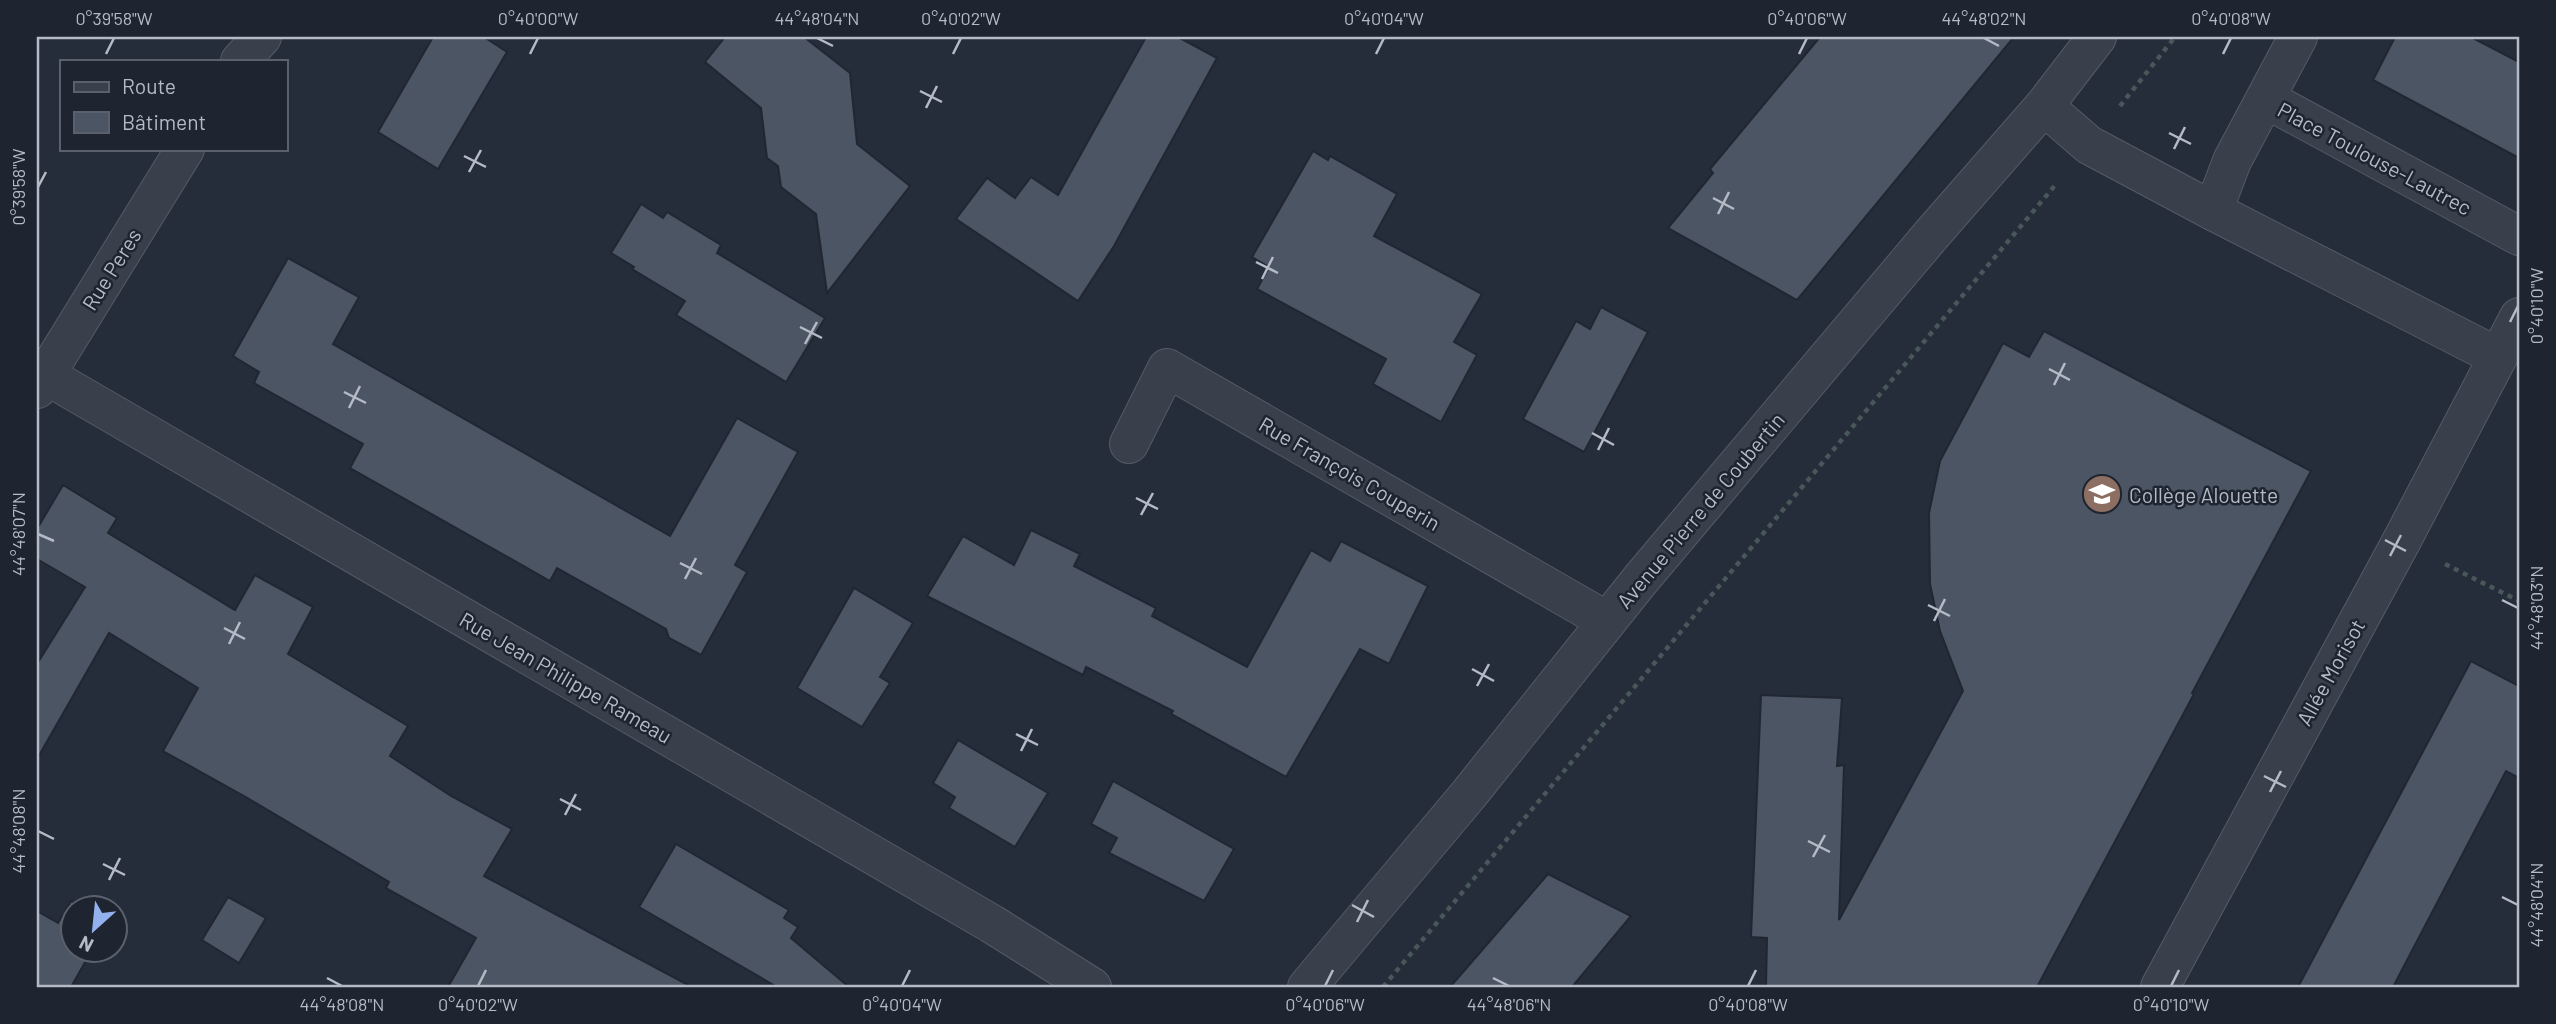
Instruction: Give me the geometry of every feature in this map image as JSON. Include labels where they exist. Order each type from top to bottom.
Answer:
[{"type":"street","points":[[241,60],[262,37]]},
{"type":"street","name":"Avenue Pierre de Coubertin","points":[[1307,987],[1469,794],[1607,621],[1923,245],[2044,106],[2096,37]]},
{"type":"street","points":[[2266,99],[2298,37]]},
{"type":"street","name":"Place Toulouse-Lautrec","points":[[2213,211],[2232,161],[2266,99],[2519,236]]},
{"type":"street","points":[[2044,106],[2089,145],[2498,357],[2519,317]]},
{"type":"street","name":"Rue Peres","points":[[39,378],[184,150]]},
{"type":"street","name":"Allée Morisot","points":[[2160,987],[2498,357]]},
{"type":"street","name":"Rue François Couperin","points":[[1129,444],[1167,368],[1607,621]]},
{"type":"street","name":"Rue Jean Philippe Rameau","points":[[39,378],[992,925],[1092,987]]},
{"type":"path","points":[[1382,987],[2089,145],[2175,37]]},
{"type":"path","points":[[2401,542],[2519,601]]},
{"type":"building","points":[[433,37],[484,37],[507,52],[438,169],[378,132]]},
{"type":"building","points":[[725,37],[804,37],[850,73],[857,144],[910,186],[827,293],[816,214],[781,187],[778,166],[767,158],[761,108],[705,62]]},
{"type":"building","points":[[1146,37],[1178,37],[1217,58],[1114,246],[1078,301],[956,219],[987,178],[1015,198],[1031,177],[1058,195]]},
{"type":"building","points":[[1820,37],[2014,37],[1797,300],[1668,228],[1713,173],[1710,169]]},
{"type":"building","points":[[2395,37],[2471,37],[2519,62],[2519,158],[2373,80]]},
{"type":"building","points":[[1313,151],[1328,160],[1330,156],[1397,194],[1374,236],[1482,294],[1454,342],[1477,355],[1441,422],[1373,384],[1386,359],[1257,289],[1269,267],[1252,257]]},
{"type":"building","points":[[641,204],[663,218],[667,212],[721,245],[717,253],[825,318],[786,382],[676,315],[685,301],[611,253]]},
{"type":"building","points":[[288,258],[359,297],[333,344],[670,536],[737,418],[798,452],[735,565],[747,572],[701,655],[669,638],[666,629],[557,568],[550,581],[350,468],[363,444],[254,383],[259,372],[233,356]]},
{"type":"building","points":[[1601,307],[1648,332],[1584,452],[1523,419],[1576,321],[1590,329]]},
{"type":"building","points":[[2044,331],[2311,471],[2037,987],[1766,987],[1767,938],[1751,937],[1761,695],[1842,698],[1837,766],[1844,765],[1839,920],[1963,691],[1940,631],[1930,584],[1929,513],[1940,461],[2003,343],[2029,357]]},
{"type":"building","points":[[63,485],[117,518],[108,533],[235,610],[255,575],[313,607],[288,654],[408,726],[390,756],[451,796],[512,829],[484,876],[692,987],[448,987],[476,938],[386,888],[389,882],[163,751],[198,688],[109,633],[37,759],[37,664],[85,587],[37,559],[37,529]]},
{"type":"building","points":[[1031,530],[1080,554],[1074,566],[1156,608],[1152,616],[1247,667],[1311,550],[1330,561],[1341,541],[1428,586],[1389,664],[1360,649],[1286,777],[1171,714],[1173,711],[1086,667],[1083,675],[927,596],[963,536],[1014,565]]},
{"type":"building","points":[[854,588],[913,623],[880,677],[890,683],[862,727],[797,688]]},
{"type":"building","points":[[2471,661],[2519,686],[2519,778],[2506,771],[2393,987],[2298,987]]},
{"type":"building","points":[[958,740],[1048,793],[1015,847],[949,808],[955,797],[933,783]]},
{"type":"building","points":[[1113,781],[1234,849],[1204,901],[1109,853],[1117,838],[1091,824]]},
{"type":"building","points":[[676,844],[789,910],[784,918],[798,927],[791,938],[849,987],[777,987],[639,907]]},
{"type":"building","points":[[1548,874],[1631,916],[1572,987],[1450,987]]},
{"type":"building","points":[[228,897],[266,918],[239,963],[202,940]]},
{"type":"building","points":[[37,911],[58,923],[60,920],[60,964],[84,964],[71,987],[37,987]]},
{"type":"place","name":"Collège Alouette","points":[[2102,494]]}]
